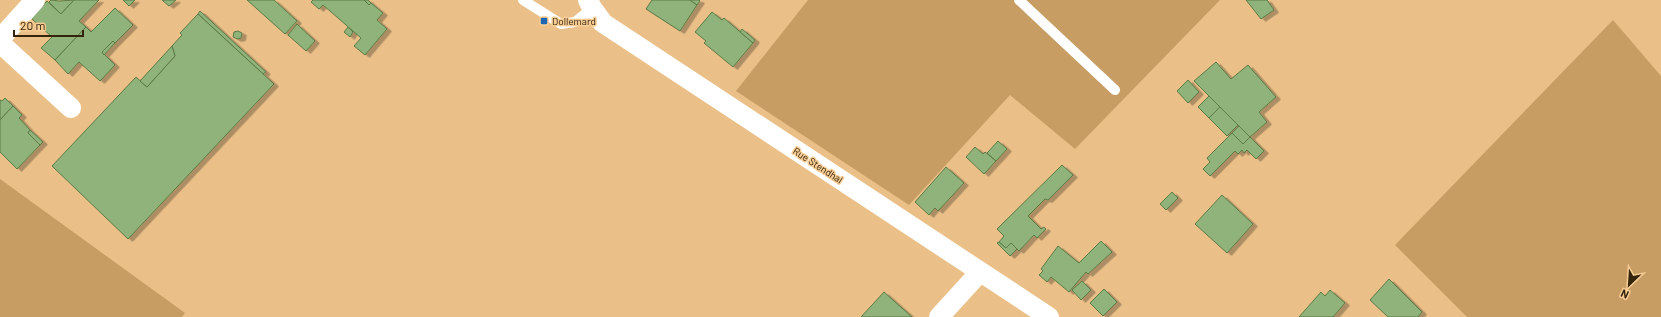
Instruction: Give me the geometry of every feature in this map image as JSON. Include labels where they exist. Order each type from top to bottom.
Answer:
[{"type":"street","points":[[0,39],[35,0]]},
{"type":"street","name":"Rue Stendhal","points":[[590,4],[603,23],[1049,317]]},
{"type":"street","points":[[0,43],[71,108]]},
{"type":"street","points":[[938,317],[980,272]]},
{"type":"lane","name":"Rue Stendhal","points":[[523,0],[561,24],[575,22],[590,4]]},
{"type":"lane","points":[[1020,0],[1115,90]]},
{"type":"shaded area","points":[[808,0],[1220,0],[1075,149],[1010,95],[909,205],[736,91]]},
{"type":"shaded area","points":[[1613,20],[1661,76],[1661,317],[1467,317],[1395,245]]},
{"type":"shaded area","points":[[0,179],[185,313],[182,317],[0,317]]},
{"type":"building","points":[[51,0],[74,0],[61,14],[49,2]]},
{"type":"building","points":[[74,0],[99,0],[79,21],[86,27],[55,60],[41,48],[52,37],[31,18],[47,1],[61,14]]},
{"type":"building","points":[[123,0],[135,0],[129,6]]},
{"type":"building","points":[[162,0],[176,0],[169,6]]},
{"type":"building","points":[[247,0],[274,0],[297,21],[285,34]]},
{"type":"building","points":[[313,0],[364,0],[369,5],[371,3],[383,13],[377,20],[387,29],[365,55],[354,46],[361,38],[323,5],[319,9],[311,2]]},
{"type":"building","points":[[364,0],[368,0],[371,3],[369,5]]},
{"type":"building","points":[[652,0],[690,0],[697,5],[680,31],[646,9]]},
{"type":"building","points":[[690,0],[699,0],[700,1],[697,5]]},
{"type":"building","points":[[1246,0],[1267,0],[1274,10],[1261,19]]},
{"type":"building","points":[[115,8],[133,25],[115,43],[113,41],[102,52],[115,65],[100,81],[79,62],[68,74],[55,60],[86,27],[91,32]]},
{"type":"building","points":[[200,11],[266,72],[263,74],[198,14]]},
{"type":"building","points":[[712,12],[722,20],[724,18],[753,43],[733,67],[704,43],[706,41],[695,32]]},
{"type":"building","points":[[198,14],[274,84],[128,239],[52,166],[136,77],[147,87],[175,56],[172,46],[182,35],[180,33]]},
{"type":"building","points":[[297,24],[315,41],[306,51],[288,35]]},
{"type":"building","points":[[348,27],[353,32],[350,37],[344,32]]},
{"type":"building","points":[[742,29],[755,40],[753,43],[740,32]]},
{"type":"building","points":[[238,31],[242,33],[241,38],[237,39],[233,37],[234,32]]},
{"type":"building","points":[[113,41],[115,43],[104,55],[102,52]]},
{"type":"building","points":[[172,46],[175,56],[147,87],[140,81]]},
{"type":"building","points":[[1216,62],[1231,79],[1248,65],[1276,97],[1259,112],[1267,122],[1250,137],[1194,81]]},
{"type":"building","points":[[1188,80],[1199,92],[1188,103],[1177,91]]},
{"type":"building","points":[[1209,96],[1220,107],[1209,118],[1198,107]]},
{"type":"building","points":[[5,98],[13,106],[0,120],[0,100],[2,101]]},
{"type":"building","points":[[13,106],[22,115],[19,118],[30,130],[28,133],[40,145],[17,169],[0,152],[0,120]]},
{"type":"building","points":[[1220,107],[1238,125],[1227,136],[1209,118]]},
{"type":"building","points":[[1239,126],[1250,137],[1243,144],[1232,133]]},
{"type":"building","points":[[30,130],[43,142],[40,145],[28,133]]},
{"type":"building","points":[[1232,133],[1243,144],[1250,137],[1264,151],[1256,159],[1247,150],[1244,153],[1242,150],[1238,154],[1235,151],[1210,176],[1203,169],[1210,162],[1207,158]]},
{"type":"building","points":[[998,141],[1007,149],[996,161],[987,153]]},
{"type":"building","points":[[975,147],[983,154],[985,152],[996,161],[984,174],[966,157]]},
{"type":"building","points":[[1062,165],[1073,175],[1048,200],[1045,199],[1028,216],[1041,229],[1044,227],[1046,229],[1037,238],[1034,235],[1019,251],[1011,243],[1006,248],[999,242],[1004,236],[997,229]]},
{"type":"building","points":[[946,167],[964,183],[938,211],[935,208],[929,215],[915,202]]},
{"type":"building","points":[[1172,192],[1178,198],[1166,210],[1160,204]]},
{"type":"building","points":[[1222,195],[1253,224],[1227,253],[1195,224]]},
{"type":"building","points":[[1101,241],[1112,252],[1088,274],[1086,272],[1069,292],[1051,277],[1047,282],[1039,275],[1043,271],[1041,269],[1058,246],[1079,263]]},
{"type":"building","points":[[999,242],[1006,248],[1011,243],[1017,249],[1010,256],[997,243]]},
{"type":"building","points":[[1389,279],[1422,312],[1418,317],[1388,317],[1370,300]]},
{"type":"building","points":[[1082,281],[1091,290],[1081,300],[1072,290]]},
{"type":"building","points":[[1104,289],[1117,302],[1103,316],[1090,303]]},
{"type":"building","points":[[1330,290],[1345,303],[1333,317],[1299,317],[1321,292],[1325,296]]},
{"type":"building","points":[[884,292],[912,317],[861,317]]},
{"type":"place","name":"Dollemard","points":[[544,21]]}]
